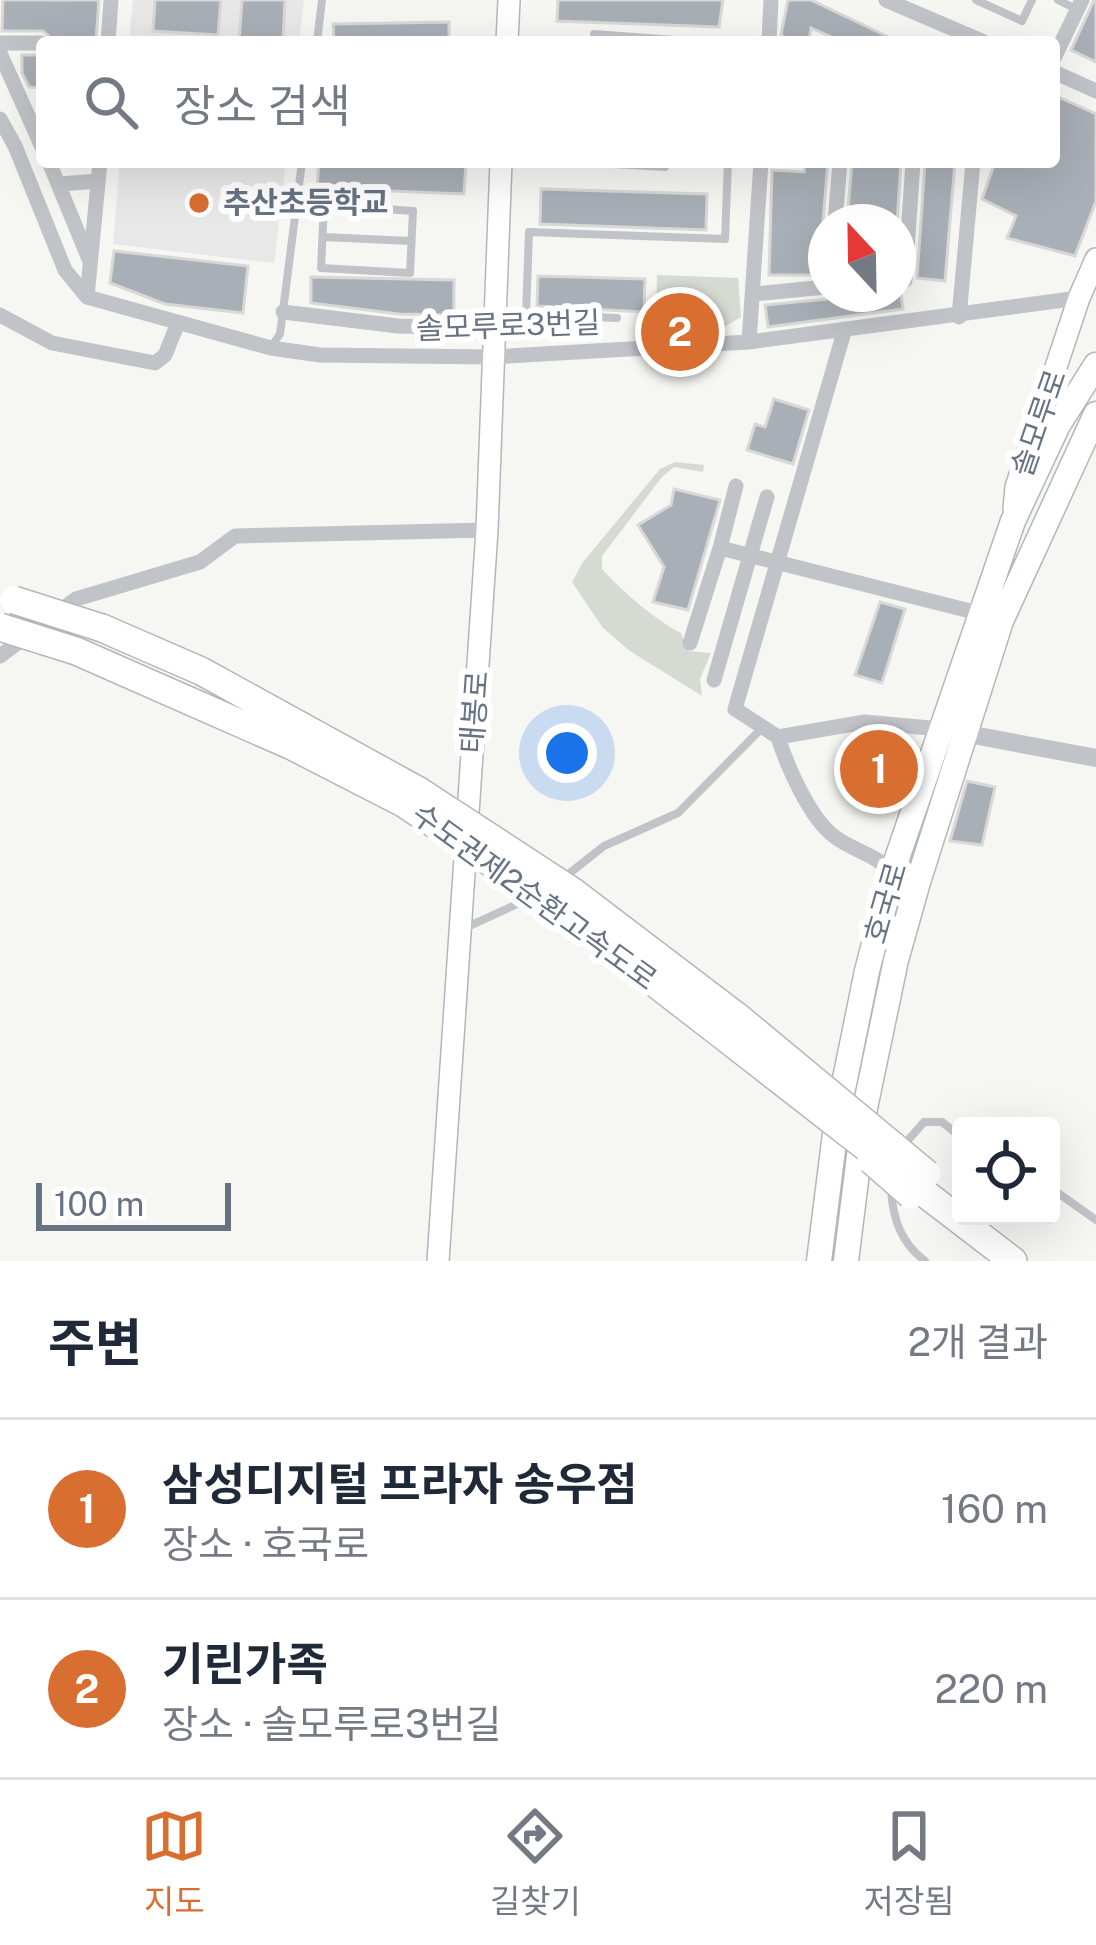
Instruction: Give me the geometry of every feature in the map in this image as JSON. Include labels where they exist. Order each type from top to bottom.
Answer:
[{"type":"highway","name":"수도권제2순환고속도로","points":[[7,598],[102,628],[202,671],[412,798],[564,898],[731,1026],[918,1185],[952,1198]]},
{"type":"highway","name":"수도권제2순환고속도로","points":[[0,626],[76,651],[412,798]]},
{"type":"highway","name":"수도권제2순환고속도로","points":[[731,1026],[777,1078],[1013,1261]]},
{"type":"highway","points":[[918,1185],[987,1261]]},
{"type":"highway","points":[[992,1225],[1038,1261]]},
{"type":"main road","points":[[507,36],[509,0]]},
{"type":"main road","name":"태봉로","points":[[438,1261],[487,530],[501,168]]},
{"type":"main road","name":"솔모루로","points":[[1012,521],[1016,487],[1096,259]]},
{"type":"main road","name":"호국로","points":[[846,1261],[865,1108],[896,960],[982,614],[1012,521],[1058,425],[1096,365]]},
{"type":"main road","name":"호국로","points":[[819,1261],[837,1118],[892,873],[1096,415]]},
{"type":"street","points":[[108,36],[111,0]]},
{"type":"street","points":[[771,0],[771,36]]},
{"type":"street","points":[[886,0],[970,36]]},
{"type":"street","points":[[1060,46],[1080,5]]},
{"type":"street","points":[[0,43],[36,43]]},
{"type":"street","points":[[0,52],[35,119]]},
{"type":"street","points":[[1060,75],[1096,91]]},
{"type":"street","points":[[0,119],[65,270],[87,297]]},
{"type":"street","points":[[52,168],[90,262]]},
{"type":"street","points":[[87,297],[99,168]]},
{"type":"street","points":[[749,342],[761,168]]},
{"type":"street","points":[[836,204],[840,168]]},
{"type":"street","points":[[910,204],[913,168]]},
{"type":"street","points":[[959,317],[972,168]]},
{"type":"street","points":[[60,184],[98,181]]},
{"type":"street","points":[[754,294],[808,288]]},
{"type":"street","name":"솔모루로3번길","points":[[87,297],[271,349],[320,355],[492,357],[749,342],[1079,298]]},
{"type":"street","points":[[283,313],[398,326],[461,327]]},
{"type":"street","points":[[0,315],[52,343],[155,363],[165,355],[178,323]]},
{"type":"street","points":[[844,332],[735,710],[778,737],[785,761],[833,837],[884,863],[892,873]]},
{"type":"street","points":[[690,643],[736,486]]},
{"type":"street","points":[[714,680],[767,497]]},
{"type":"street","points":[[0,656],[76,599],[200,562],[235,536],[487,530]]},
{"type":"street","points":[[719,548],[982,614]]},
{"type":"street","points":[[778,737],[865,722],[953,731],[1096,758]]},
{"type":"lane","points":[[317,36],[322,0]]},
{"type":"lane","points":[[976,0],[1022,21],[1032,0]]},
{"type":"lane","points":[[1058,0],[1080,5]]},
{"type":"lane","points":[[271,349],[280,334],[301,168]]},
{"type":"lane","points":[[617,318],[526,314],[529,232],[725,239],[728,168]]},
{"type":"lane","points":[[297,203],[413,211],[410,273],[321,268],[324,205]]},
{"type":"lane","points":[[322,236],[411,241]]},
{"type":"lane","points":[[460,930],[554,887],[604,846],[678,813],[763,727]]},
{"type":"lane","points":[[925,1261],[913,1251],[892,1214],[890,1185],[897,1155],[908,1136],[924,1122],[942,1122],[952,1130]]},
{"type":"lane","points":[[1060,1194],[1096,1220]]},
{"type":"shaded area","points":[[133,0],[304,0],[300,36],[130,36]]},
{"type":"shaded area","name":"추산초등학교","points":[[119,168],[285,168],[274,263],[113,244]]},
{"type":"shaded area","points":[[657,275],[738,278],[741,317],[724,327],[656,331]]},
{"type":"shaded area","points":[[675,462],[704,465],[703,472],[674,467],[662,477],[602,556],[602,569],[639,604],[681,633],[688,651],[711,653],[700,679],[702,696],[630,651],[603,628],[572,582],[583,562],[660,469]]},
{"type":"building","points":[[3,0],[99,0],[96,36],[2,31]]},
{"type":"building","points":[[155,0],[221,0],[218,35],[153,31]]},
{"type":"building","points":[[242,0],[285,0],[283,36],[239,36]]},
{"type":"building","points":[[558,0],[723,0],[719,27],[557,21]]},
{"type":"building","points":[[788,0],[811,0],[886,36],[829,36],[811,28],[810,36],[781,35]]},
{"type":"building","points":[[1096,0],[1096,62],[1071,50]]},
{"type":"building","points":[[449,22],[449,36],[334,36],[333,24]]},
{"type":"building","points":[[22,55],[36,55],[36,88],[29,87],[22,73]]},
{"type":"building","points":[[1060,98],[1096,114],[1096,201],[1075,256],[1007,238],[1016,216],[982,199],[993,168],[1060,168]]},
{"type":"building","points":[[319,168],[466,168],[464,194],[317,188]]},
{"type":"building","points":[[827,168],[824,204],[808,204],[808,275],[769,275],[772,170]]},
{"type":"building","points":[[852,168],[901,168],[898,204],[848,204]]},
{"type":"building","points":[[925,168],[954,168],[945,281],[917,278]]},
{"type":"building","points":[[541,189],[707,194],[706,230],[540,224]]},
{"type":"building","points":[[114,251],[248,266],[243,313],[165,304],[110,283]]},
{"type":"building","points":[[538,276],[645,279],[644,312],[537,306]]},
{"type":"building","points":[[311,277],[454,280],[454,315],[399,314],[311,303]]},
{"type":"building","points":[[808,301],[808,312],[880,312],[768,327],[765,305]]},
{"type":"building","points":[[774,399],[809,410],[793,464],[747,450],[755,424],[765,427]]},
{"type":"building","points":[[674,489],[720,500],[688,610],[653,602],[664,567],[638,525],[671,505]]},
{"type":"building","points":[[880,602],[905,609],[882,683],[855,675]]},
{"type":"building","points":[[870,734],[907,738],[887,810],[851,799]]},
{"type":"building","points":[[967,781],[995,787],[982,845],[950,841]]},
{"type":"place","name":"추산초등학교","points":[[199,203]]},
{"type":"place","name":"기린가족","points":[[680,332]]},
{"type":"place","name":"삼성디지털 프라자 송우점","points":[[879,769]]}]
